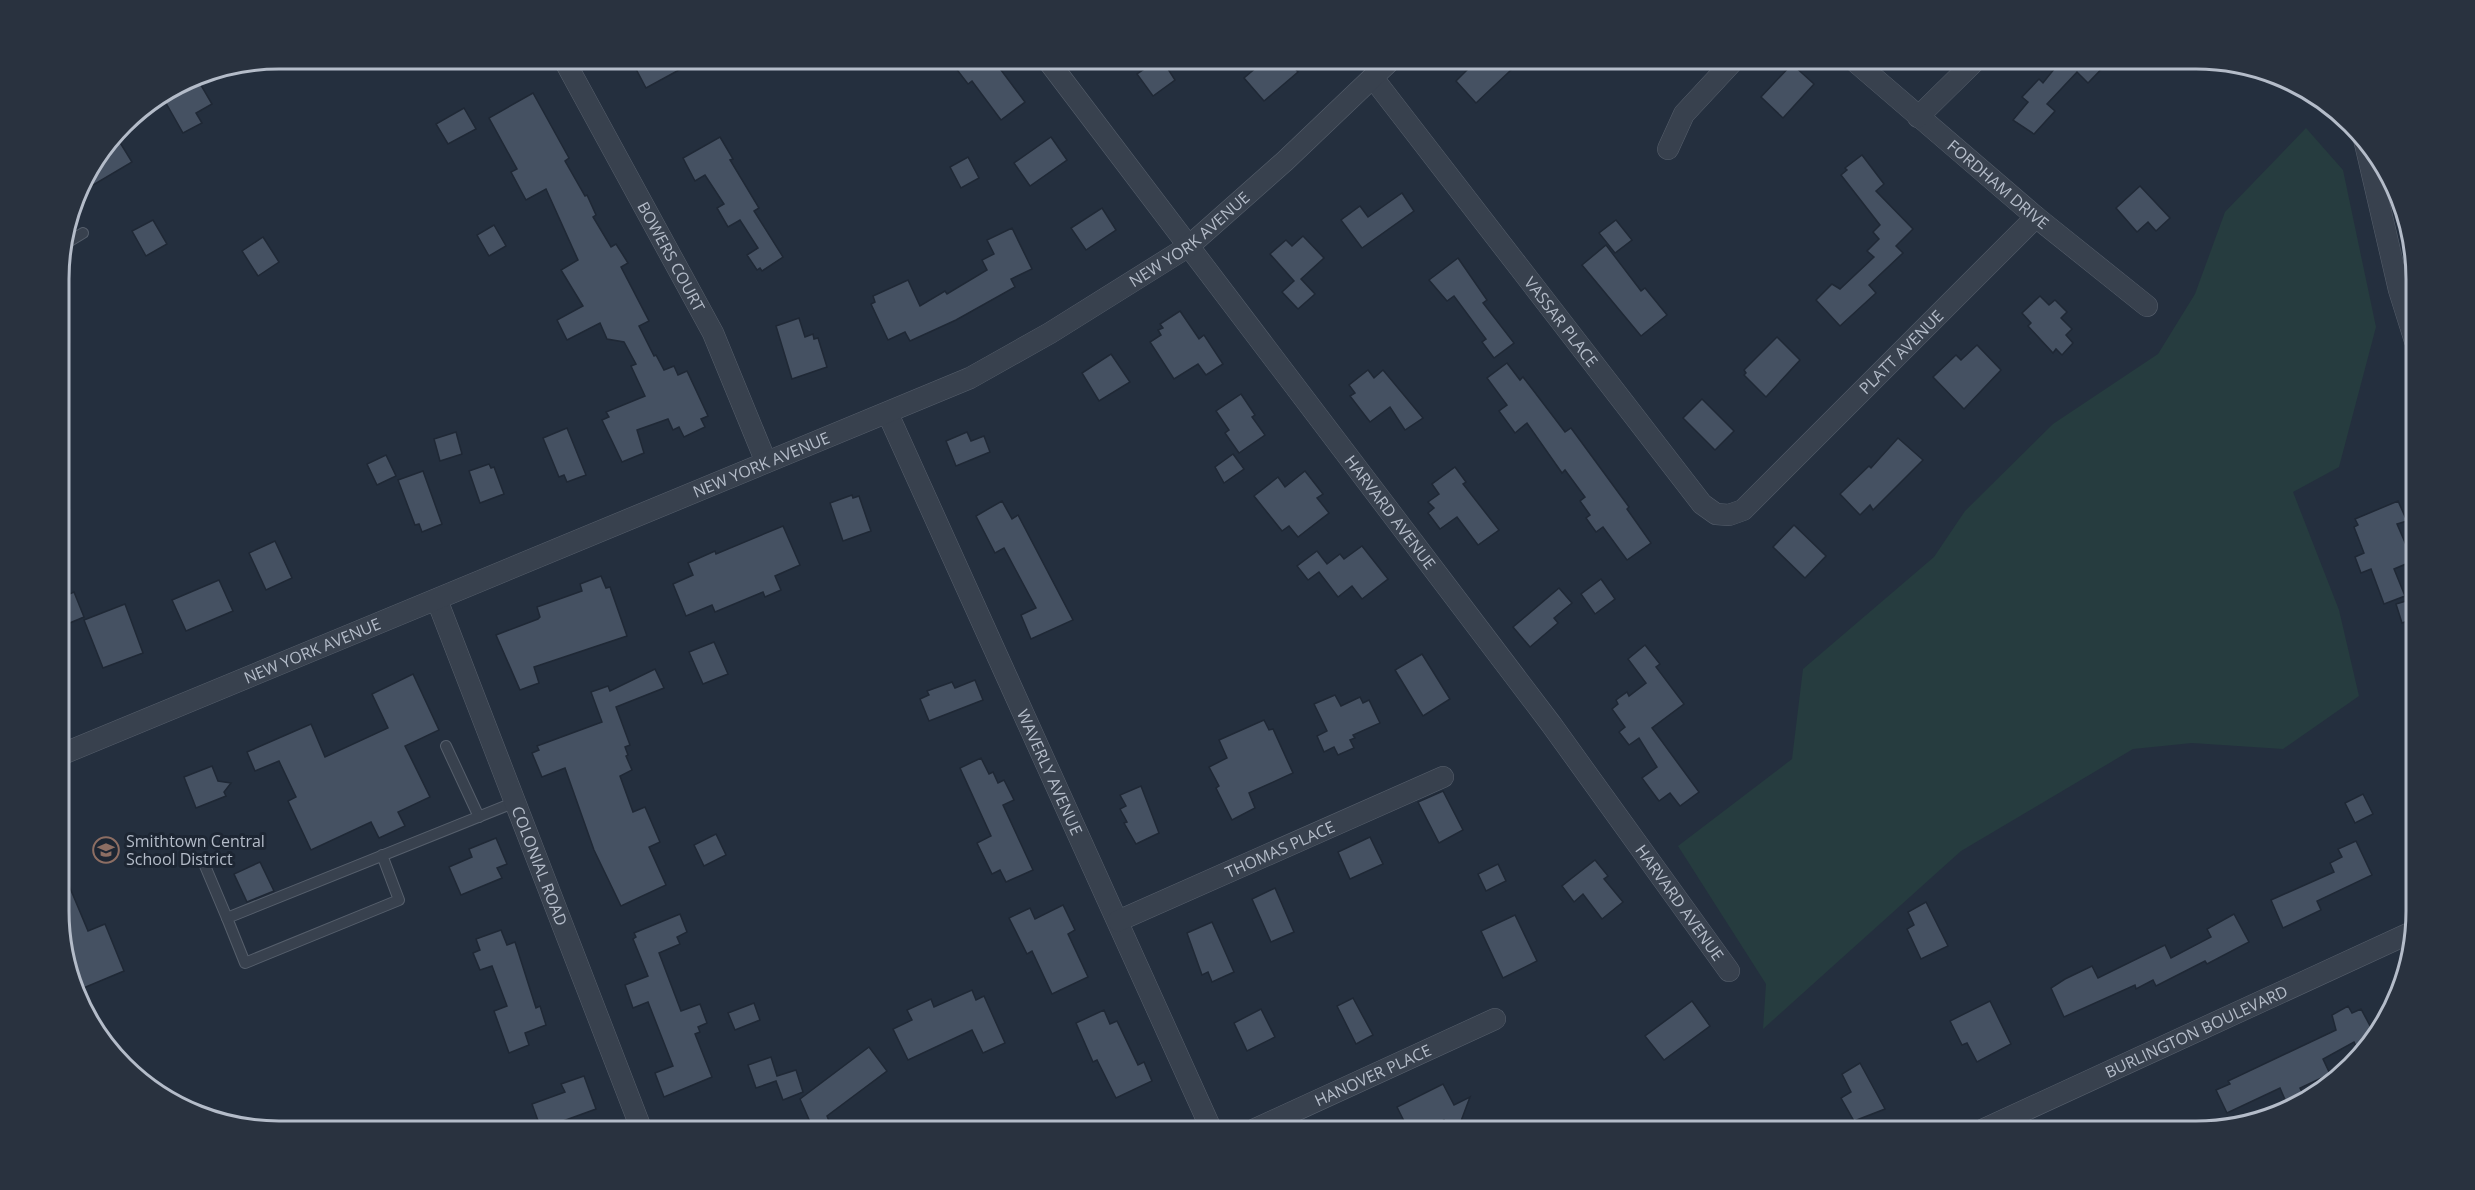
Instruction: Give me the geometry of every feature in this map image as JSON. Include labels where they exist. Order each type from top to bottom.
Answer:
[{"type":"street","name":"BOWERS COURT","points":[[569,69],[713,333],[766,462]]},
{"type":"street","name":"HARVARD AVENUE","points":[[1054,69],[1551,724],[1729,971]]},
{"type":"street","name":"NEW YORK AVENUE","points":[[69,751],[766,462],[888,414],[970,378],[1190,246],[1285,161],[1382,69]]},
{"type":"street","points":[[1668,149],[1684,114],[1726,69]]},
{"type":"street","name":"FORDHAM DRIVE","points":[[1863,69],[2036,217],[2147,306]]},
{"type":"street","points":[[1918,117],[1967,69]]},
{"type":"street","name":"VASSAR PLACE","points":[[1373,78],[1702,504],[1716,514],[1729,515],[1743,510],[1766,488]]},
{"type":"street","points":[[2369,160],[2406,312]]},
{"type":"street","name":"PLATT AVENUE","points":[[1766,488],[2036,217]]},
{"type":"street","name":"WAVERLY AVENUE","points":[[888,414],[1208,1121]]},
{"type":"street","name":"COLONIAL ROAD","points":[[437,600],[513,803],[638,1121]]},
{"type":"street","name":"THOMAS PLACE","points":[[1118,921],[1443,777]]},
{"type":"street","name":"BURLINGTON BOULEVARD","points":[[2002,1121],[2404,936]]},
{"type":"street","name":"HANOVER PLACE","points":[[1273,1121],[1494,1019]]},
{"type":"lane","points":[[73,240],[83,234]]},
{"type":"lane","points":[[446,746],[479,817]]},
{"type":"lane","points":[[227,918],[513,803]]},
{"type":"lane","points":[[203,861],[245,963],[399,900],[382,855]]},
{"type":"green space","points":[[2306,128],[2343,170],[2376,327],[2339,467],[2293,492],[2339,610],[2359,696],[2283,749],[2192,743],[2133,749],[1961,851],[1763,1029],[1766,984],[1678,846],[1792,759],[1803,669],[1934,557],[1965,511],[2053,424],[2158,354],[2195,294],[2225,212]]},
{"type":"building","points":[[636,69],[681,69],[646,88]]},
{"type":"building","points":[[956,69],[1000,69],[1025,102],[1001,120],[972,81],[968,84]]},
{"type":"building","points":[[1144,69],[1168,69],[1175,80],[1153,96],[1137,74]]},
{"type":"building","points":[[1255,69],[1295,69],[1298,72],[1264,101],[1244,78]]},
{"type":"building","points":[[1468,69],[1511,70],[1476,103],[1456,81]]},
{"type":"building","points":[[1787,69],[1798,69],[1814,84],[1783,118],[1761,97]]},
{"type":"building","points":[[2054,69],[2101,69],[2088,83],[2077,72],[2047,104],[2055,111],[2034,134],[2013,120],[2028,102],[2022,97],[2039,79],[2043,83]]},
{"type":"building","points":[[201,84],[212,104],[196,113],[202,123],[183,133],[166,102]]},
{"type":"building","points":[[533,93],[569,158],[565,161],[585,196],[587,195],[596,215],[593,217],[611,247],[616,244],[628,263],[621,267],[649,321],[639,326],[654,356],[656,355],[664,370],[674,366],[678,375],[687,371],[708,416],[701,419],[705,427],[684,437],[679,427],[673,430],[668,419],[637,430],[644,453],[622,462],[602,420],[609,417],[606,412],[645,396],[631,366],[636,364],[624,342],[607,339],[600,323],[567,340],[557,320],[583,306],[561,270],[578,260],[546,189],[526,200],[511,172],[517,169],[489,118]]},
{"type":"building","points":[[464,108],[476,129],[448,144],[436,124]]},
{"type":"building","points":[[720,137],[733,159],[730,160],[759,208],[754,211],[783,257],[762,271],[760,268],[757,270],[747,255],[758,248],[740,220],[728,227],[717,208],[724,204],[705,175],[695,181],[683,158]]},
{"type":"building","points":[[1051,137],[1067,160],[1030,186],[1014,163]]},
{"type":"building","points":[[120,142],[132,162],[91,186],[104,163]]},
{"type":"building","points":[[1862,155],[1884,184],[1876,191],[1913,229],[1896,246],[1903,253],[1869,285],[1876,293],[1840,326],[1816,300],[1832,284],[1840,289],[1874,257],[1867,251],[1879,239],[1873,232],[1880,225],[1841,175],[1847,170],[1845,168]]},
{"type":"building","points":[[968,157],[979,178],[961,188],[950,167]]},
{"type":"building","points":[[2140,186],[2170,218],[2156,231],[2148,222],[2137,232],[2116,208]]},
{"type":"building","points":[[1402,193],[1414,211],[1362,248],[1341,220],[1360,206],[1368,217]]},
{"type":"building","points":[[1102,208],[1116,230],[1086,250],[1071,228]]},
{"type":"building","points":[[153,220],[167,244],[146,256],[132,231]]},
{"type":"building","points":[[1616,220],[1632,240],[1615,253],[1599,233]]},
{"type":"building","points":[[494,225],[506,246],[489,256],[477,235]]},
{"type":"building","points":[[1012,228],[1032,269],[1011,279],[1015,287],[956,320],[910,341],[905,332],[888,340],[871,304],[875,302],[873,296],[908,280],[920,306],[945,291],[947,294],[987,270],[982,260],[994,254],[987,240]]},
{"type":"building","points":[[1303,236],[1324,258],[1301,279],[1315,294],[1298,309],[1282,292],[1294,281],[1270,254],[1286,240],[1292,246]]},
{"type":"building","points":[[263,237],[279,262],[258,276],[242,251]]},
{"type":"building","points":[[1606,245],[1641,291],[1645,288],[1667,315],[1641,336],[1582,265]]},
{"type":"building","points":[[1458,258],[1487,300],[1483,303],[1514,343],[1494,358],[1482,342],[1486,339],[1454,296],[1447,301],[1429,280]]},
{"type":"building","points":[[2040,296],[2049,305],[2055,300],[2067,312],[2061,318],[2072,329],[2066,335],[2073,343],[2062,355],[2056,349],[2053,353],[2028,326],[2031,323],[2022,313]]},
{"type":"building","points":[[1180,311],[1199,339],[1204,335],[1223,364],[1206,375],[1198,364],[1174,379],[1150,342],[1161,335],[1158,330],[1163,328],[1160,324]]},
{"type":"building","points":[[799,318],[805,337],[813,334],[814,339],[818,338],[827,367],[792,379],[776,326]]},
{"type":"building","points":[[1777,337],[1800,360],[1766,397],[1744,375],[1746,373],[1744,370]]},
{"type":"building","points":[[1977,345],[2001,370],[1964,409],[1933,377],[1956,355],[1961,360]]},
{"type":"building","points":[[1111,354],[1130,382],[1099,401],[1082,373]]},
{"type":"building","points":[[1507,363],[1520,380],[1523,377],[1565,432],[1571,428],[1629,507],[1627,509],[1651,543],[1627,560],[1603,527],[1596,532],[1586,518],[1590,515],[1580,501],[1585,497],[1565,470],[1562,473],[1527,423],[1515,433],[1499,411],[1507,405],[1487,378]]},
{"type":"building","points":[[1368,370],[1374,378],[1383,370],[1423,418],[1405,430],[1390,407],[1370,422],[1350,396],[1355,393],[1349,385]]},
{"type":"building","points":[[1241,394],[1255,415],[1252,417],[1265,435],[1239,453],[1225,433],[1229,430],[1216,411]]},
{"type":"building","points":[[1702,399],[1734,431],[1715,450],[1683,418]]},
{"type":"building","points":[[567,428],[586,475],[567,482],[564,475],[559,477],[543,438]]},
{"type":"building","points":[[456,432],[462,454],[440,461],[434,439]]},
{"type":"building","points":[[967,432],[971,441],[984,436],[990,452],[956,466],[946,441]]},
{"type":"building","points":[[1898,438],[1923,460],[1873,510],[1870,505],[1860,515],[1840,494],[1869,466],[1871,468]]},
{"type":"building","points":[[1233,454],[1244,469],[1224,483],[1215,467]]},
{"type":"building","points":[[386,455],[396,476],[377,485],[367,464]]},
{"type":"building","points":[[489,464],[491,468],[494,467],[504,494],[480,503],[469,471]]},
{"type":"building","points":[[1455,467],[1466,482],[1463,484],[1499,530],[1478,545],[1457,517],[1440,529],[1428,513],[1434,508],[1428,502],[1439,494],[1432,484]]},
{"type":"building","points":[[423,471],[442,524],[422,532],[419,524],[415,525],[398,480]]},
{"type":"building","points":[[1305,471],[1323,494],[1317,498],[1329,513],[1298,537],[1289,526],[1282,531],[1254,496],[1278,477],[1285,487]]},
{"type":"building","points":[[852,495],[853,498],[859,496],[871,531],[843,541],[830,503]]},
{"type":"building","points":[[1002,501],[1012,519],[1018,515],[1073,620],[1031,639],[1021,615],[1036,608],[1004,548],[995,553],[976,516]]},
{"type":"building","points":[[2398,501],[2406,519],[2406,521],[2397,524],[2406,545],[2406,564],[2394,569],[2405,596],[2384,604],[2371,569],[2361,573],[2355,557],[2364,553],[2354,527],[2358,525],[2355,519]]},
{"type":"building","points":[[1794,525],[1826,556],[1805,578],[1773,547]]},
{"type":"building","points":[[783,526],[800,565],[775,576],[781,590],[765,597],[763,592],[715,612],[712,605],[686,616],[673,584],[693,575],[688,563]]},
{"type":"building","points":[[275,541],[292,578],[266,590],[249,553]]},
{"type":"building","points":[[1362,546],[1388,579],[1362,599],[1352,586],[1338,597],[1319,572],[1308,580],[1297,566],[1317,551],[1327,564],[1340,554],[1344,559]]},
{"type":"building","points":[[601,576],[606,588],[610,587],[627,636],[534,667],[539,683],[520,690],[496,635],[538,619],[540,617],[537,607],[582,591],[580,584]]},
{"type":"building","points":[[1601,579],[1615,599],[1595,614],[1581,594]]},
{"type":"building","points":[[219,580],[233,611],[186,631],[172,600]]},
{"type":"building","points":[[1559,588],[1572,603],[1554,618],[1558,623],[1530,647],[1513,627]]},
{"type":"building","points":[[74,592],[84,617],[69,623],[69,594]]},
{"type":"building","points":[[2406,601],[2406,622],[2402,623],[2396,604]]},
{"type":"building","points":[[125,604],[143,653],[103,668],[84,620]]},
{"type":"building","points":[[714,642],[728,674],[703,684],[689,652]]},
{"type":"building","points":[[1645,645],[1660,664],[1656,667],[1684,704],[1652,728],[1699,792],[1680,806],[1670,793],[1659,801],[1642,778],[1657,767],[1639,738],[1629,745],[1619,732],[1625,727],[1612,709],[1618,704],[1616,700],[1627,692],[1629,696],[1646,683],[1628,659]]},
{"type":"building","points":[[1422,654],[1450,699],[1423,716],[1395,670]]},
{"type":"building","points":[[655,669],[664,688],[616,707],[630,745],[625,747],[632,770],[620,776],[633,812],[645,807],[660,842],[649,847],[666,885],[621,906],[594,850],[565,768],[542,777],[532,753],[539,750],[537,746],[602,722],[591,692],[608,686],[610,691]]},
{"type":"building","points":[[413,674],[439,730],[405,746],[430,797],[398,812],[405,826],[379,838],[371,822],[311,850],[288,801],[296,797],[279,761],[255,771],[247,752],[311,724],[325,757],[388,728],[372,694]]},
{"type":"building","points":[[975,680],[983,700],[929,721],[920,699],[929,695],[927,691],[952,682],[955,688]]},
{"type":"building","points":[[1335,695],[1341,706],[1360,697],[1363,703],[1369,700],[1380,723],[1353,735],[1355,738],[1350,740],[1354,748],[1338,755],[1334,747],[1324,752],[1317,736],[1327,731],[1314,704]]},
{"type":"building","points":[[1264,720],[1269,730],[1273,729],[1293,773],[1249,793],[1255,808],[1232,820],[1216,788],[1219,786],[1209,767],[1227,758],[1219,740]]},
{"type":"building","points":[[981,758],[989,774],[993,772],[998,783],[1004,780],[1014,800],[1003,805],[1033,870],[1006,882],[1000,870],[992,874],[977,843],[991,836],[960,768]]},
{"type":"building","points":[[212,766],[218,781],[231,783],[224,792],[226,796],[196,808],[184,777]]},
{"type":"building","points":[[1141,786],[1159,833],[1136,844],[1124,823],[1127,822],[1120,809],[1126,806],[1120,795]]},
{"type":"building","points":[[1443,791],[1463,830],[1439,843],[1418,802]]},
{"type":"building","points":[[2363,794],[2373,814],[2355,823],[2345,803]]},
{"type":"building","points":[[716,834],[726,855],[704,866],[694,845]]},
{"type":"building","points":[[1370,837],[1383,864],[1350,879],[1338,852]]},
{"type":"building","points":[[496,838],[507,864],[497,868],[502,878],[461,895],[449,867],[472,857],[469,849]]},
{"type":"building","points":[[2356,841],[2372,875],[2317,901],[2321,910],[2283,928],[2271,900],[2334,872],[2330,863],[2342,857],[2338,849]]},
{"type":"building","points":[[1595,860],[1608,876],[1604,879],[1623,902],[1602,919],[1583,894],[1574,902],[1562,886]]},
{"type":"building","points":[[260,862],[274,891],[247,902],[234,874]]},
{"type":"building","points":[[1498,864],[1506,881],[1486,891],[1478,874]]},
{"type":"building","points":[[69,886],[88,931],[105,924],[124,971],[84,988],[73,952],[69,924]]},
{"type":"building","points":[[1275,888],[1294,932],[1271,942],[1252,899]]},
{"type":"building","points":[[1926,902],[1948,946],[1921,959],[1907,929],[1914,925],[1908,912]]},
{"type":"building","points":[[1063,905],[1075,930],[1068,934],[1088,977],[1052,994],[1032,951],[1027,954],[1009,918],[1030,908],[1035,919]]},
{"type":"building","points":[[680,914],[687,932],[677,937],[680,944],[659,953],[681,1011],[700,1004],[707,1023],[698,1027],[700,1032],[695,1034],[712,1077],[664,1097],[655,1073],[673,1066],[648,1002],[633,1008],[625,985],[648,976],[633,939],[636,937],[634,933]]},
{"type":"building","points":[[2234,914],[2249,942],[2207,964],[2205,961],[2156,986],[2153,980],[2136,989],[2135,985],[2064,1017],[2051,988],[2065,979],[2092,966],[2098,978],[2165,945],[2171,958],[2211,937],[2207,929]]},
{"type":"building","points":[[1515,915],[1537,961],[1503,978],[1481,931]]},
{"type":"building","points":[[1212,922],[1234,972],[1212,982],[1208,972],[1202,975],[1187,933]]},
{"type":"building","points":[[501,930],[507,945],[515,942],[536,1008],[540,1006],[546,1025],[525,1033],[529,1045],[509,1053],[494,1011],[507,1006],[492,966],[480,970],[473,953],[480,950],[476,939]]},
{"type":"building","points":[[972,990],[976,1000],[984,996],[1005,1043],[983,1053],[972,1030],[908,1060],[893,1029],[912,1020],[907,1010],[931,999],[934,1007]]},
{"type":"building","points":[[1353,998],[1373,1035],[1356,1044],[1337,1006]]},
{"type":"building","points":[[1692,1001],[1710,1026],[1664,1060],[1645,1036]]},
{"type":"building","points":[[1990,1001],[2011,1044],[1977,1062],[1967,1043],[1962,1045],[1950,1021]]},
{"type":"building","points":[[754,1003],[760,1020],[735,1030],[728,1013]]},
{"type":"building","points":[[2348,1006],[2352,1013],[2361,1009],[2371,1027],[2356,1046],[2354,1042],[2323,1059],[2330,1073],[2300,1088],[2302,1092],[2285,1101],[2280,1088],[2227,1113],[2216,1090],[2230,1084],[2228,1081],[2336,1030],[2332,1015]]},
{"type":"building","points":[[1261,1009],[1275,1037],[1247,1051],[1234,1023]]},
{"type":"building","points":[[1104,1010],[1110,1024],[1117,1021],[1138,1065],[1144,1062],[1152,1081],[1116,1098],[1097,1060],[1093,1062],[1076,1023]]},
{"type":"building","points":[[869,1047],[887,1071],[827,1116],[829,1121],[810,1121],[800,1099]]},
{"type":"building","points":[[771,1057],[777,1076],[796,1070],[803,1092],[783,1100],[776,1081],[756,1088],[748,1065]]},
{"type":"building","points":[[1860,1063],[1885,1109],[1854,1121],[1841,1098],[1851,1092],[1842,1074]]},
{"type":"building","points":[[584,1076],[596,1109],[563,1121],[538,1121],[532,1104],[565,1092],[561,1084]]},
{"type":"building","points":[[1443,1084],[1454,1105],[1470,1097],[1461,1121],[1404,1121],[1397,1107]]},
{"type":"place","name":"Smithtown Central School District","points":[[106,850]]}]
